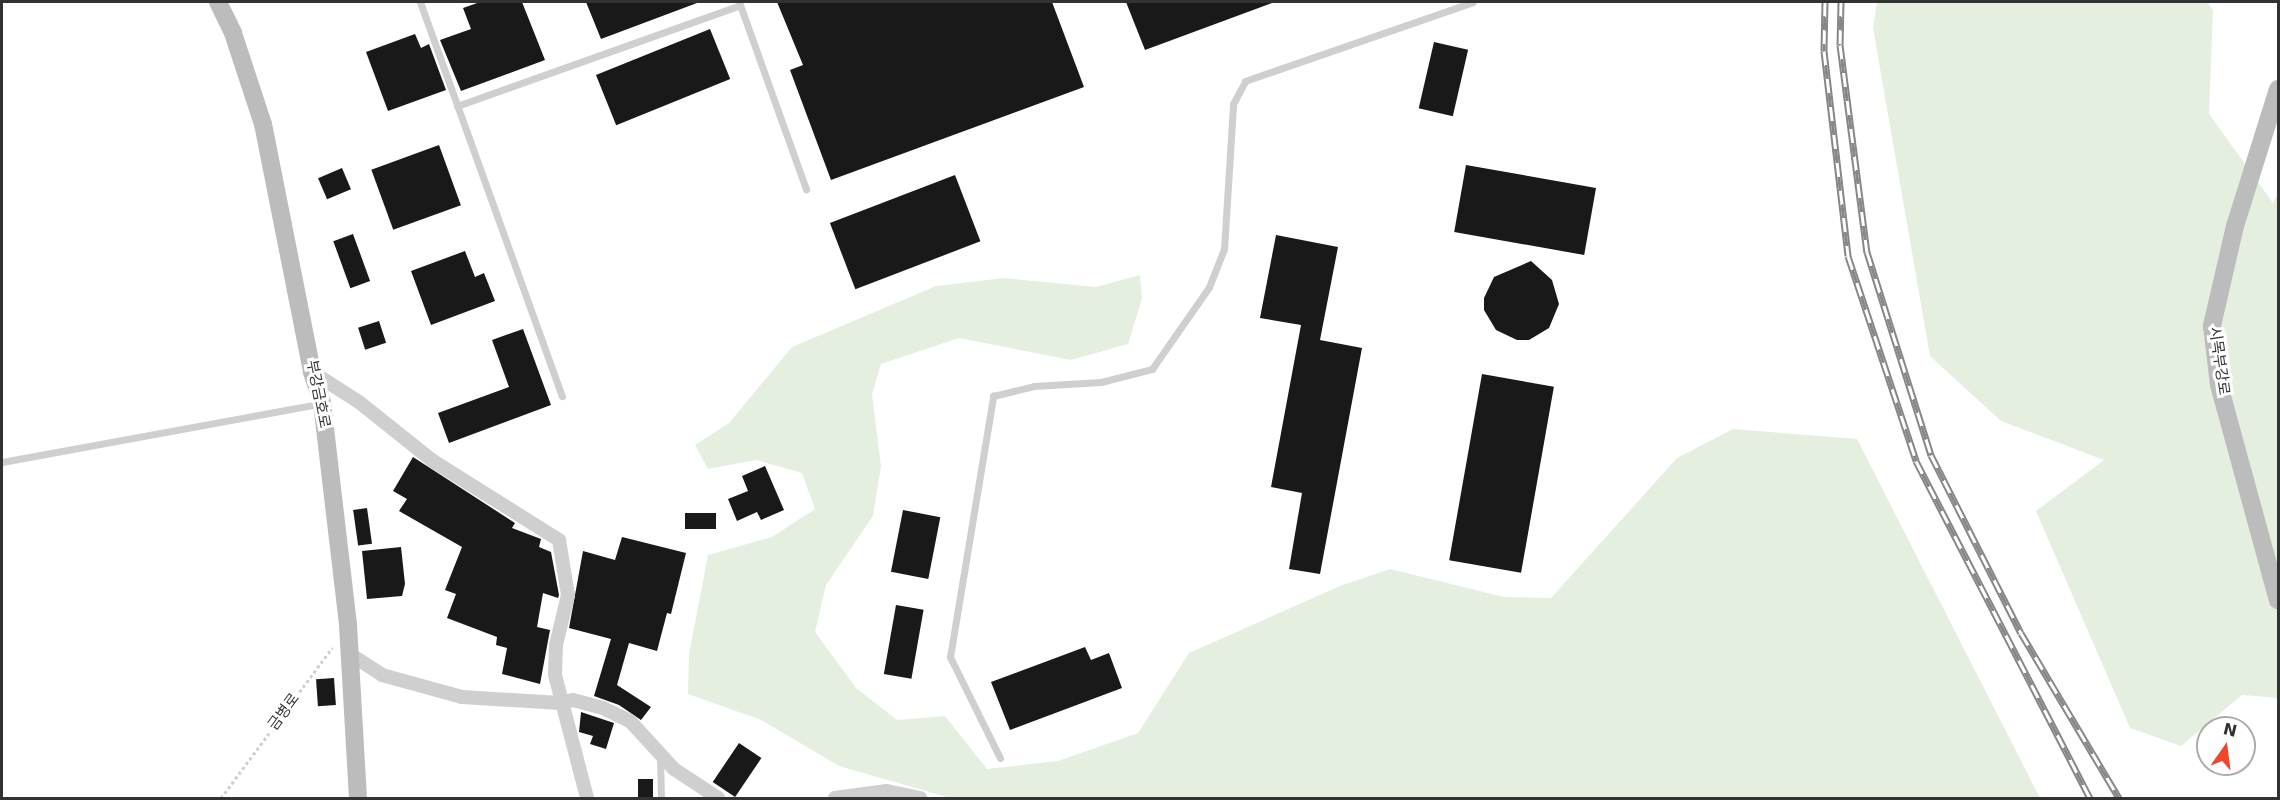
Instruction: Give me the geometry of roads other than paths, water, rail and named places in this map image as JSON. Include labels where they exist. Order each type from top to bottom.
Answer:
[{"type":"street","name":"부강금호로","points":[[218,2],[233,33],[263,124],[312,372],[322,404],[348,625],[358,798]]},
{"type":"street","name":"시목부강로","points":[[2278,89],[2235,226],[2212,326],[2219,385],[2278,600]]},
{"type":"street","points":[[312,372],[359,402],[433,460],[559,540],[568,595],[556,645],[560,703],[571,732],[587,798]]},
{"type":"street","points":[[350,654],[382,675],[462,697],[560,703],[573,700],[603,708],[630,721],[660,751],[674,769],[718,798]]},
{"type":"street","points":[[835,798],[887,791],[920,798]]},
{"type":"lane","points":[[420,2],[562,396]]},
{"type":"lane","points":[[1000,758],[950,657],[993,396],[1034,386],[1101,382],[1152,369],[1209,287],[1224,249],[1233,104],[1245,81],[1473,2]]},
{"type":"lane","points":[[457,106],[740,3],[806,189]]},
{"type":"lane","points":[[2,462],[322,404]]},
{"type":"lane","points":[[660,751],[662,798]]},
{"type":"railway","points":[[1825,2],[1824,51],[1848,256],[1916,461],[2090,798]]},
{"type":"railway","points":[[1841,2],[1840,45],[1867,252],[1931,455],[2021,633],[2119,798]]}]
